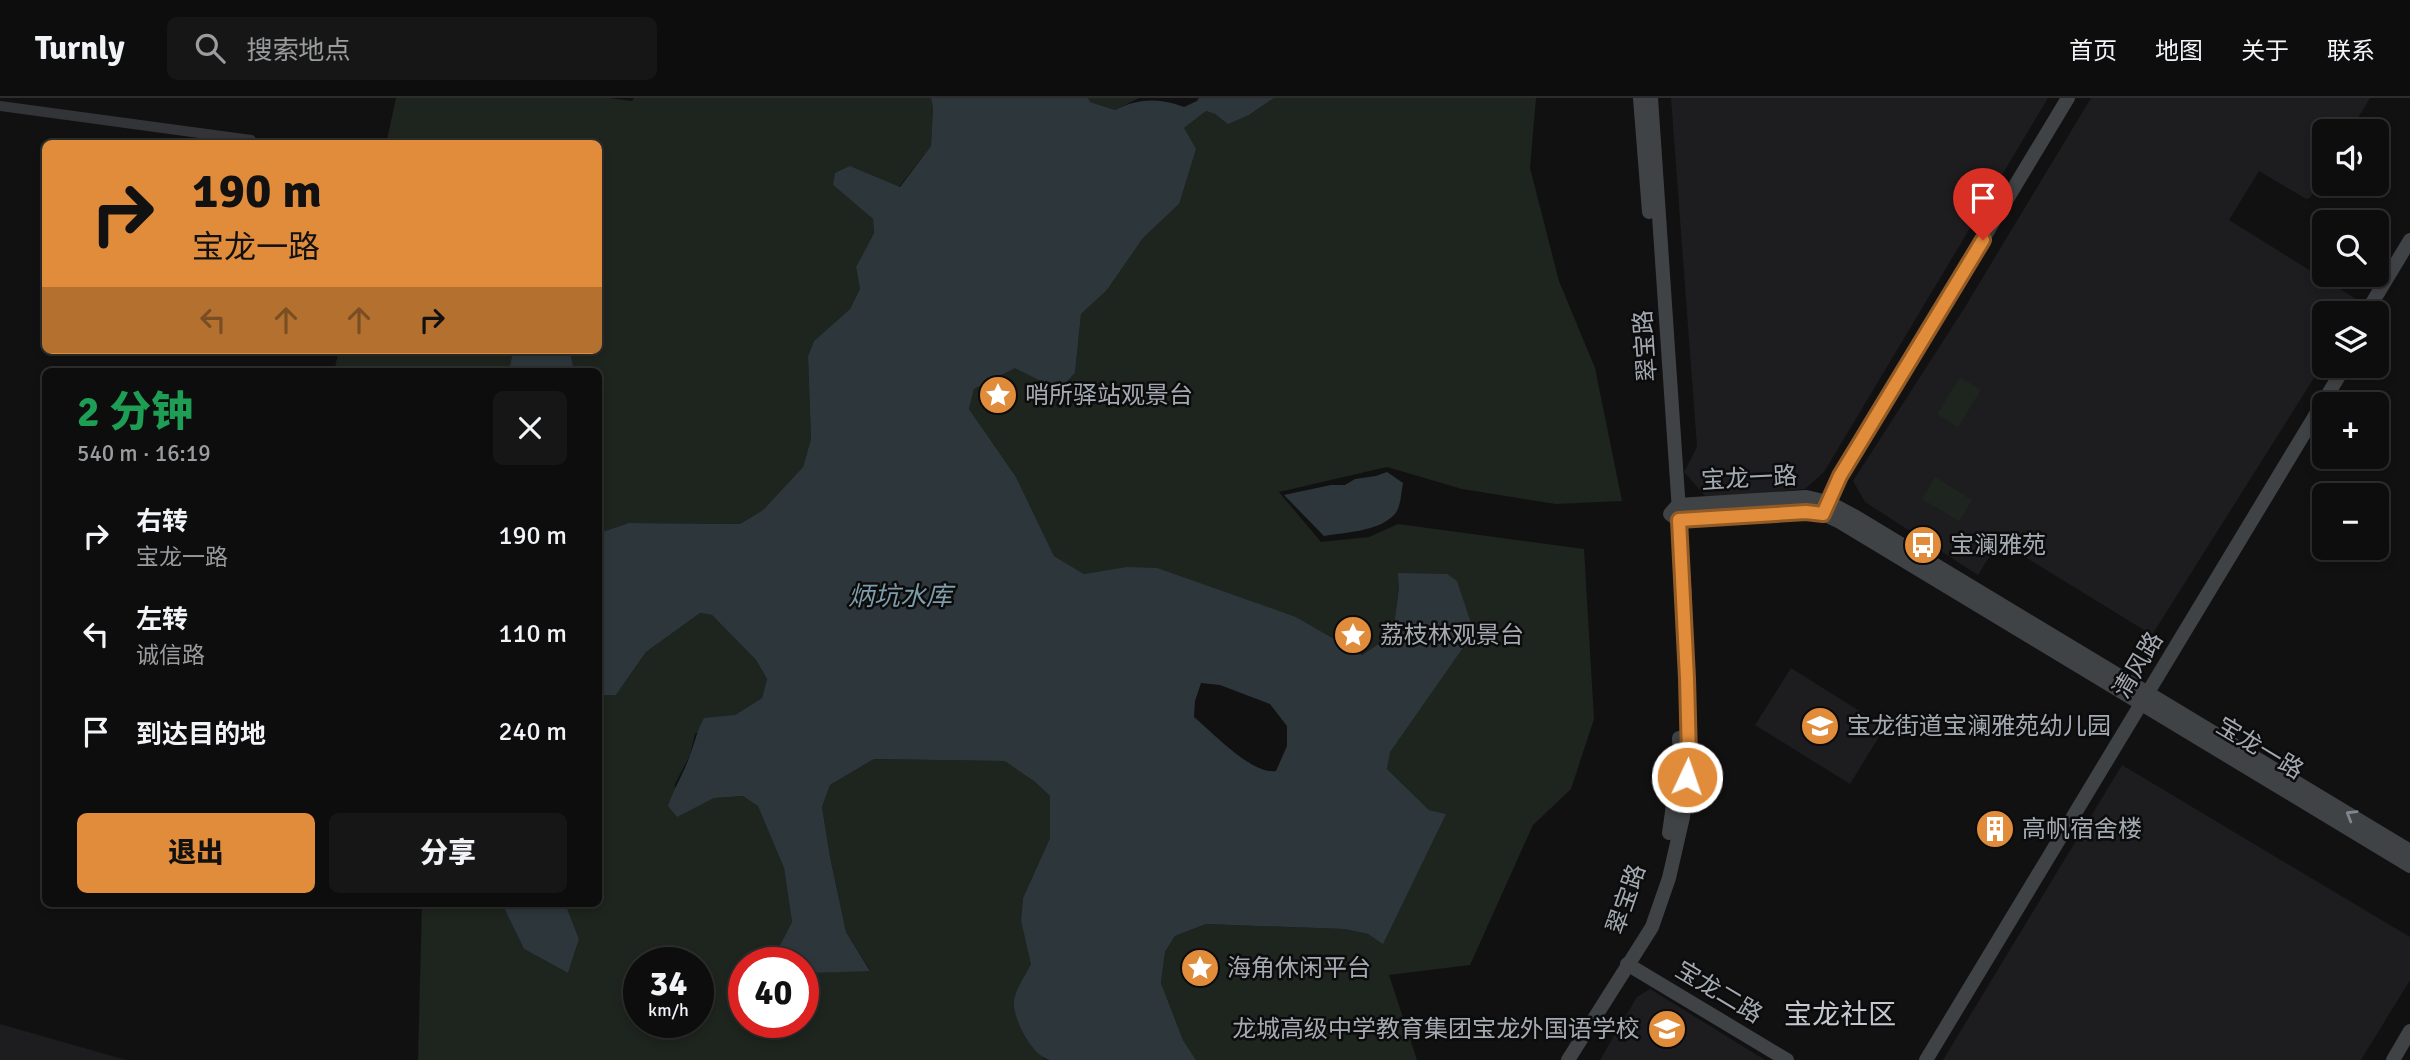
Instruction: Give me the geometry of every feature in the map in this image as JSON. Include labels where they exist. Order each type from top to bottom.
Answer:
[{"type":"street","name":"翠宝路","points":[[1640,98],[1676,513]]},
{"type":"street","name":"翠宝路","points":[[1568,1060],[1627,964],[1645,925],[1660,877],[1673,818],[1680,756],[1676,513],[1651,98]]},
{"type":"street","points":[[1826,508],[1840,476],[2068,98]]},
{"type":"street","points":[[0,106],[251,140]]},
{"type":"street","points":[[2373,301],[2410,240]]},
{"type":"street","points":[[2384,301],[2410,259]]},
{"type":"street","name":"清风路","points":[[1926,1060],[2327,378]]},
{"type":"street","name":"清风路","points":[[1915,1060],[2338,378]]},
{"type":"street","name":"宝龙一路","points":[[1676,513],[1805,497],[1868,524],[2410,866]]},
{"type":"street","name":"宝龙一路","points":[[2141,695],[2410,851]]},
{"type":"street","name":"宝龙二路","points":[[1627,964],[1787,1060]]},
{"type":"street","points":[[2393,1060],[2410,1031]]},
{"type":"shaded area","points":[[396,98],[610,98],[632,101],[634,98],[931,98],[933,108],[931,146],[899,187],[850,166],[833,185],[873,219],[874,233],[856,267],[860,289],[850,309],[814,341],[808,356],[811,439],[803,467],[763,510],[740,524],[629,523],[602,532],[602,368],[573,368],[571,354],[602,354],[602,140],[387,140]]},
{"type":"shaded area","points":[[1088,98],[1139,98],[1115,110],[1090,102]]},
{"type":"shaded area","points":[[1274,98],[1536,98],[1530,168],[1559,281],[1595,368],[1622,501],[1556,504],[1462,489],[1387,467],[1279,492],[1321,542],[1369,537],[1398,524],[1584,549],[1594,719],[1571,789],[1533,825],[1470,965],[1389,975],[1417,1060],[1196,1060],[1183,1040],[1161,983],[1165,952],[1175,936],[1206,924],[1344,929],[1368,934],[1383,943],[1445,814],[1429,810],[1387,769],[1389,752],[1474,632],[1399,587],[1393,634],[1362,655],[1296,617],[1126,567],[1084,574],[1054,556],[1016,477],[969,409],[974,389],[1015,367],[1059,389],[1075,373],[1081,314],[1107,290],[1143,238],[1179,204],[1184,128],[1206,111],[1228,123],[1249,115]]},
{"type":"shaded area","points":[[1671,98],[2048,98],[1824,472],[1805,489],[1707,498],[1684,472],[1697,447]]},
{"type":"shaded area","points":[[2091,98],[2370,98],[2357,119],[2312,119],[2310,198],[2306,199],[2259,171],[2229,220],[2312,272],[2312,287],[2337,287],[2359,301],[2312,301],[2314,378],[2152,635],[1999,541],[1978,575],[1865,502],[1853,481],[1965,307]]},
{"type":"shaded area","points":[[338,354],[512,354],[510,368],[335,368]]},
{"type":"shaded area","points":[[1960,377],[1981,390],[1958,427],[1937,414]]},
{"type":"shaded area","points":[[1935,477],[1972,500],[1959,521],[1922,499]]},
{"type":"shaded area","points":[[700,613],[712,615],[756,660],[767,679],[762,698],[735,715],[695,734],[690,755],[675,784],[677,816],[714,798],[743,796],[758,805],[784,868],[792,922],[779,947],[728,947],[728,1038],[819,1038],[819,973],[870,970],[846,932],[822,807],[830,785],[874,759],[1006,761],[1035,782],[1050,796],[1050,838],[1023,898],[1021,921],[1032,964],[1015,997],[1044,1059],[1050,1060],[418,1060],[422,907],[503,907],[524,949],[568,973],[579,939],[567,907],[602,907],[602,695],[616,695],[646,652]]},
{"type":"shaded area","name":"宝龙街道宝澜雅苑幼儿园","points":[[1791,668],[1885,727],[1850,784],[1755,725]]},
{"type":"shaded area","points":[[2122,765],[2410,937],[2410,980],[2361,1060],[1943,1060]]},
{"type":"shaded area","name":"龙城高级中学教育集团宝龙外国语学校","points":[[1650,989],[1765,1060],[1600,1060],[1637,997]]},
{"type":"shaded area","points":[[0,1024],[126,1060],[0,1060]]},
{"type":"water","name":"炳坑水库","points":[[931,98],[1088,98],[1090,102],[1115,110],[1133,103],[1150,101],[1184,107],[1199,98],[1274,98],[1249,115],[1228,124],[1206,111],[1184,128],[1196,149],[1179,204],[1143,238],[1107,290],[1081,314],[1075,373],[1059,390],[1015,368],[974,389],[969,409],[1016,477],[1054,556],[1084,574],[1126,567],[1157,568],[1296,617],[1362,655],[1393,634],[1399,587],[1398,573],[1447,574],[1457,581],[1474,632],[1390,752],[1387,769],[1429,810],[1446,814],[1383,944],[1368,934],[1344,929],[1206,924],[1175,936],[1165,952],[1161,983],[1183,1040],[1196,1060],[1050,1060],[1036,1051],[1024,1035],[1014,1008],[1019,986],[1031,964],[1021,921],[1023,898],[1050,838],[1050,796],[1005,761],[874,759],[830,785],[822,807],[846,932],[870,971],[819,973],[819,947],[779,947],[792,922],[784,868],[758,806],[743,796],[714,798],[677,817],[668,806],[704,718],[735,715],[762,698],[767,679],[756,660],[712,615],[700,613],[646,652],[616,695],[602,695],[602,532],[629,523],[740,524],[763,510],[803,467],[811,439],[808,356],[814,341],[850,309],[860,289],[856,267],[874,233],[873,219],[833,185],[835,173],[850,166],[900,187],[931,146]],"holes":[[[1201,683],[1220,685],[1270,704],[1287,726],[1287,746],[1276,771],[1256,766],[1244,760],[1194,717],[1195,701]]]},
{"type":"water","points":[[512,354],[571,354],[573,368],[510,368]]},
{"type":"water","points":[[1387,472],[1403,483],[1398,508],[1387,521],[1361,530],[1324,536],[1284,495],[1331,485],[1345,485],[1355,479]]},
{"type":"water","points":[[567,907],[579,939],[568,973],[524,949],[504,908]]},
{"type":"place","name":"哨所驿站观景台","points":[[998,395]]},
{"type":"place","name":"宝澜雅苑","points":[[1923,545]]},
{"type":"place","name":"荔枝林观景台","points":[[1353,635]]},
{"type":"place","name":"宝龙街道宝澜雅苑幼儿园","points":[[1820,726]]},
{"type":"place","name":"高帆宿舍楼","points":[[1995,829]]},
{"type":"place","name":"海角休闲平台","points":[[1200,968]]},
{"type":"place","name":"龙城高级中学教育集团宝龙外国语学校","points":[[1667,1029]]},
{"type":"district","name":"宝龙社区","points":[[1840,1015]]},
{"type":"route","points":[[1687,777],[1689,757],[1685,599],[1679,520],[1806,512],[1823,514],[1840,476],[1983,240]]}]
